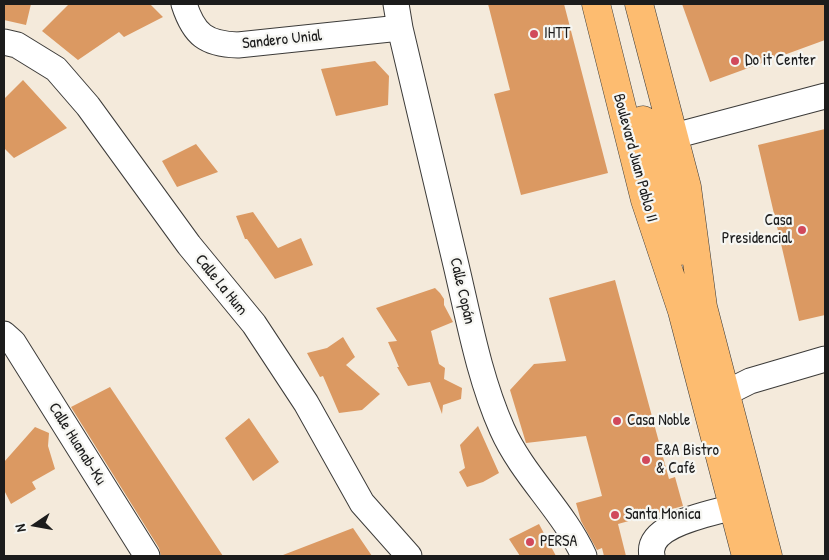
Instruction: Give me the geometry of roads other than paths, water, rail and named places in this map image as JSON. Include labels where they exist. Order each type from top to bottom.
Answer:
[{"type":"main road","name":"Boulevard Juan Pablo II","points":[[596,4],[644,200],[692,309],[726,393],[768,556]]},
{"type":"main road","name":"Boulevard Juan Pablo II","points":[[610,4],[664,194],[692,309],[733,507],[746,556]]},
{"type":"main road","name":"Boulevard Juan Pablo II","points":[[640,4],[687,187],[692,309]]},
{"type":"street","name":"Sandero Unial","points":[[184,4],[190,22],[202,36],[220,44],[238,45],[400,28]]},
{"type":"street","name":"Calle Copán","points":[[396,4],[400,28],[470,322],[494,407],[513,450],[533,481],[564,519],[584,556]]},
{"type":"street","name":"Calle La Hum","points":[[4,42],[17,45],[56,69],[88,106],[189,245],[254,324],[306,403],[362,503],[409,556]]},
{"type":"street","points":[[674,136],[825,96]]},
{"type":"street","name":"Calle Huanab-Ku","points":[[4,334],[13,342],[147,556]]},
{"type":"street","points":[[726,393],[750,381],[825,359]]},
{"type":"street","points":[[652,556],[651,551],[656,538],[671,525],[733,507]]},
{"type":"place","name":"IHTT","points":[[534,34]]},
{"type":"place","name":"Do it Center","points":[[735,61]]},
{"type":"place","name":"Casa Presidencial","points":[[802,230]]},
{"type":"place","name":"Casa Noble","points":[[617,421]]},
{"type":"place","name":"E&A Bistro & Café","points":[[646,460]]},
{"type":"place","name":"Santa Monica","points":[[615,515]]},
{"type":"place","name":"PERSA","points":[[530,542]]}]
